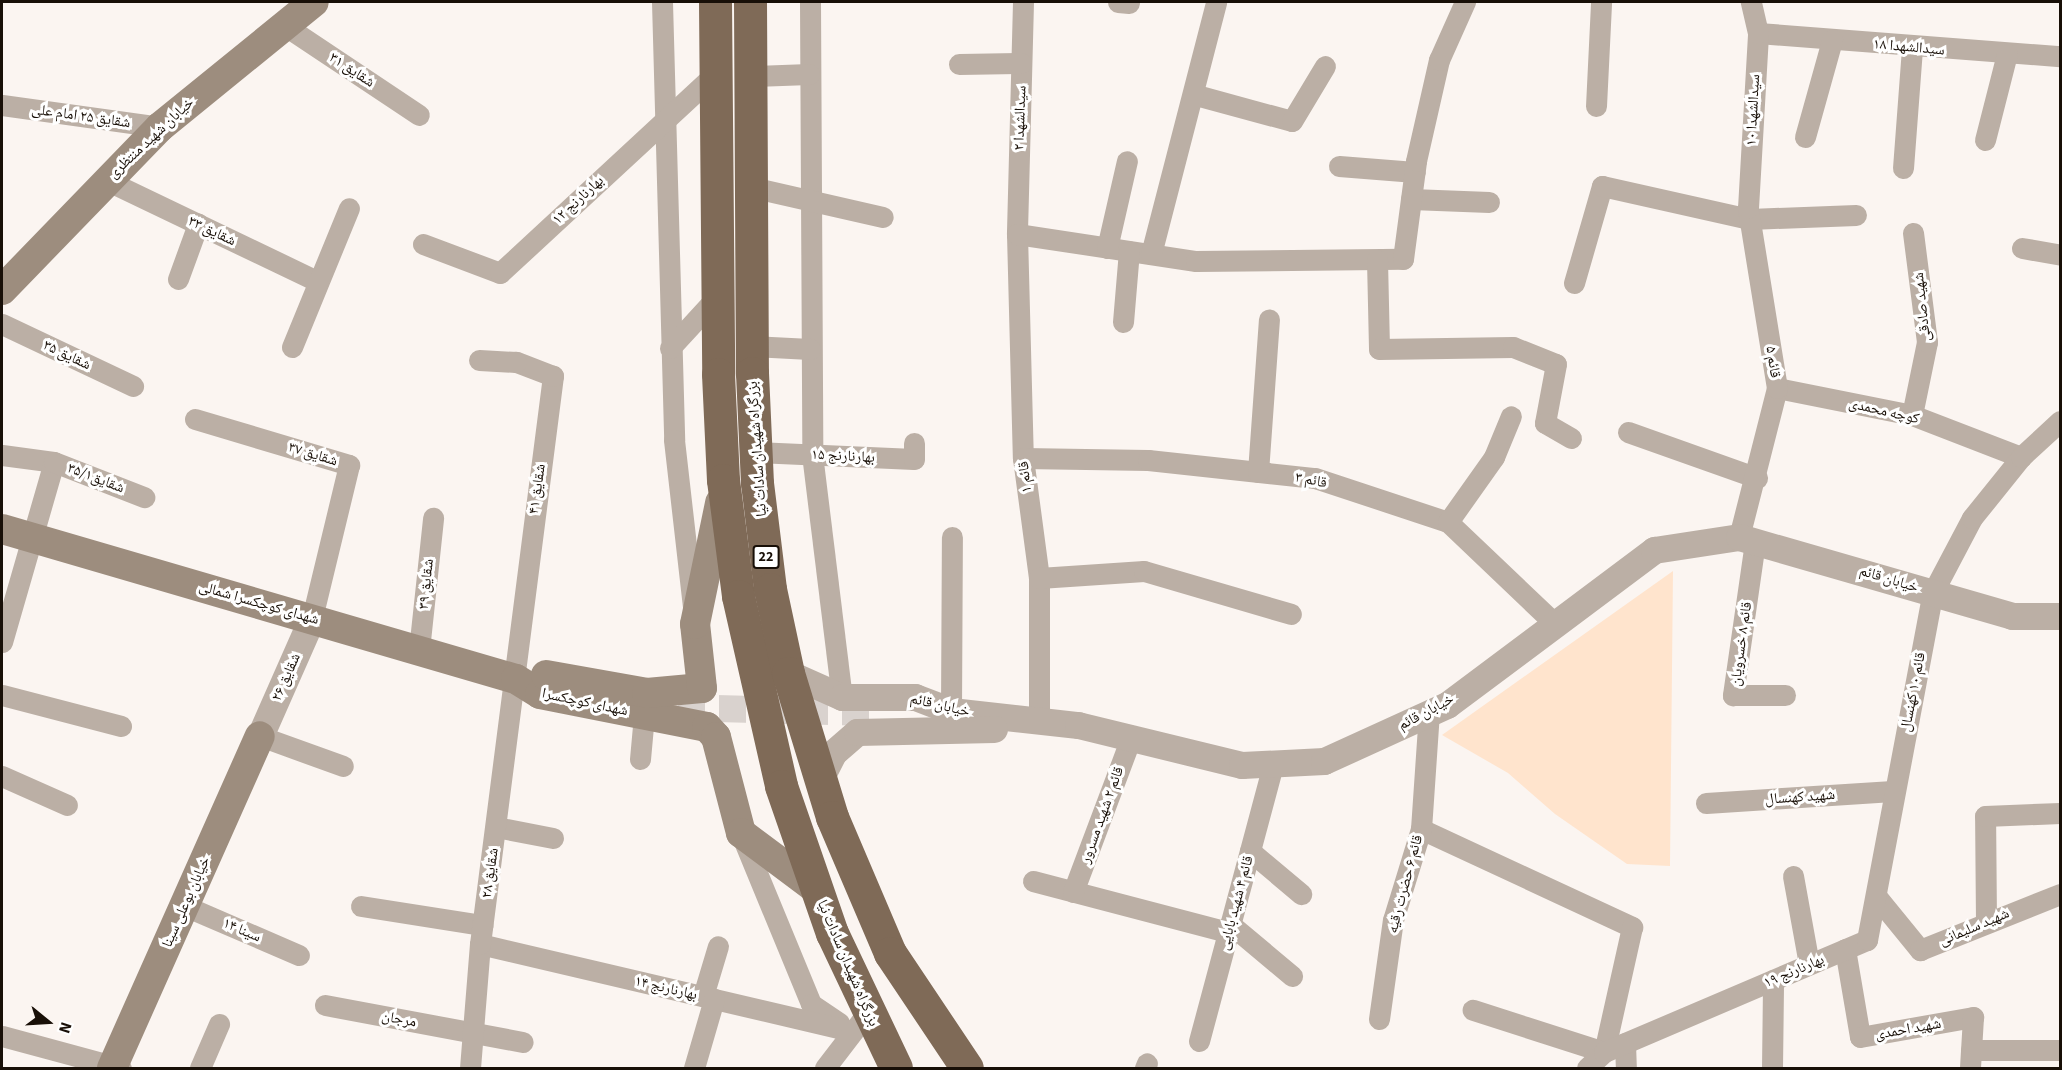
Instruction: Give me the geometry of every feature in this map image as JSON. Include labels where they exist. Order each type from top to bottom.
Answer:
[{"type":"highway","name":"بزرگراه شهیدان سادات نیا","points":[[715,2],[716,298],[723,480],[751,661],[782,786],[860,1022],[896,1068]]},
{"type":"highway","name":"بزرگراه شهیدان سادات نیا","points":[[750,2],[752,346],[755,452],[770,589],[788,673],[819,781],[890,953],[968,1068]]},
{"type":"highway","points":[[922,1000],[952,1068]]},
{"type":"main road","name":"خیابان شهید منتظری","points":[[2,290],[106,180],[160,127],[314,2]]},
{"type":"main road","name":"شهدای کوچکسرا","points":[[646,704],[702,688],[695,624],[723,480]]},
{"type":"main road","name":"شهدای کوچکسرا شمالی","points":[[15,532],[516,678]]},
{"type":"main road","name":"شهدای کوچکسرا","points":[[516,678],[542,675],[646,704],[692,721],[716,737],[741,833]]},
{"type":"main road","name":"خیابان بوعلی سینا","points":[[116,1068],[260,736]]},
{"type":"main road","points":[[741,833],[816,889]]},
{"type":"street","points":[[662,2],[670,348],[695,624]]},
{"type":"street","points":[[810,2],[808,200],[812,454],[842,697]]},
{"type":"street","name":"سیدالشهدا ۲","points":[[1017,234],[1023,2]]},
{"type":"street","points":[[1151,255],[1196,95],[1216,2]]},
{"type":"street","points":[[1017,234],[1196,261],[1403,259],[1415,172],[1439,60],[1465,2]]},
{"type":"street","points":[[1596,106],[1601,2]]},
{"type":"street","name":"سیدالشهدا ۱۰","points":[[1750,219],[1758,33],[1751,2]]},
{"type":"street","name":"شقایق ۳۱","points":[[284,25],[419,115]]},
{"type":"street","name":"سیدالشهدا ۱۸","points":[[1758,33],[1912,48],[2061,56]]},
{"type":"street","points":[[1805,137],[1832,40]]},
{"type":"street","points":[[1903,168],[1912,48]]},
{"type":"street","points":[[1985,140],[2007,54]]},
{"type":"street","points":[[959,64],[1021,63]]},
{"type":"street","points":[[1196,95],[1292,121],[1325,66]]},
{"type":"street","name":"بهارنارنج ۱۲","points":[[423,244],[500,273],[716,73]]},
{"type":"street","points":[[751,76],[809,74]]},
{"type":"street","name":"شقایق ۲۵ امام علی","points":[[2,105],[160,127]]},
{"type":"street","points":[[1107,248],[1127,161]]},
{"type":"street","points":[[1339,166],[1415,172]]},
{"type":"street","name":"شقایق ۳۳","points":[[106,180],[317,281]]},
{"type":"street","points":[[1574,283],[1602,186],[1750,219],[1856,215]]},
{"type":"street","points":[[751,187],[883,217]]},
{"type":"street","points":[[1411,199],[1489,202]]},
{"type":"street","points":[[292,347],[317,281],[349,208]]},
{"type":"street","name":"قائم ۵","points":[[1747,540],[1757,478],[1777,388],[1750,219]]},
{"type":"street","points":[[178,279],[198,224]]},
{"type":"street","name":"شهید صادقی","points":[[1912,415],[1927,342],[1913,233]]},
{"type":"street","name":"قائم ۱","points":[[1017,234],[1023,458],[1039,578],[1039,719]]},
{"type":"street","points":[[2022,248],[2061,255]]},
{"type":"street","points":[[1123,322],[1130,251]]},
{"type":"street","points":[[1377,260],[1379,350],[1513,347],[1556,364],[1545,423],[1571,438]]},
{"type":"street","points":[[670,348],[716,298]]},
{"type":"street","points":[[1258,472],[1269,319]]},
{"type":"street","name":"شقایق ۳۵","points":[[2,324],[133,386]]},
{"type":"street","points":[[752,346],[810,349]]},
{"type":"street","name":"شقایق ۴۱","points":[[479,360],[516,362],[553,376],[516,678]]},
{"type":"street","name":"کوچه محمدی","points":[[1777,388],[1912,415],[2021,457]]},
{"type":"street","points":[[1448,522],[1494,457],[1511,416]]},
{"type":"street","name":"شقایق ۳۷","points":[[195,419],[349,465],[312,618]]},
{"type":"street","name":"قائم ۱۰ کهنسال","points":[[1893,791],[1933,592],[1972,518],[2021,457],[2061,421]]},
{"type":"street","points":[[1628,432],[1757,478]]},
{"type":"street","name":"بهارنارنج ۱۵","points":[[755,452],[914,459],[914,443]]},
{"type":"street","points":[[2,455],[54,462]]},
{"type":"street","name":"قائم ۳","points":[[1023,458],[1148,460],[1315,478],[1448,522],[1554,622]]},
{"type":"street","name":"شقایق۳۵/۱","points":[[2,642],[15,532],[54,462],[144,497]]},
{"type":"street","name":"شقایق ۳۹","points":[[419,650],[433,518]]},
{"type":"street","points":[[871,712],[951,711],[952,537]]},
{"type":"street","name":"خیابان قائم","points":[[788,673],[842,697],[915,697],[951,711],[1039,719],[1131,738],[1242,765],[1324,762],[1429,713],[1654,550],[1747,540],[2012,616],[2061,616]]},
{"type":"street","name":"قائم ۸ خسرویان","points":[[1747,540],[1733,695],[1785,695]]},
{"type":"street","points":[[1039,578],[1144,571],[1291,614]]},
{"type":"street","name":"شقایق ۲۶","points":[[260,736],[312,618]]},
{"type":"street","name":"شقایق ۲۸","points":[[470,1068],[482,935],[516,678]]},
{"type":"street","points":[[2,695],[121,726]]},
{"type":"street","points":[[640,759],[646,704]]},
{"type":"street","name":"قائم ۶ حضرت رقیه","points":[[1379,1019],[1393,920],[1421,829],[1429,713]]},
{"type":"street","points":[[819,781],[833,753],[857,732],[1011,728],[1039,719]]},
{"type":"street","points":[[260,736],[343,766]]},
{"type":"street","name":"قائم ۲ شهید مسرور","points":[[1074,892],[1131,738]]},
{"type":"street","name":"قائم ۴ شهید بابایی","points":[[1199,1041],[1273,764]]},
{"type":"street","points":[[2,776],[67,805]]},
{"type":"street","name":"شهید کهنسال","points":[[1706,803],[1893,791]]},
{"type":"street","name":"بهارنارنج ۱۹","points":[[1587,1068],[1604,1052],[1867,940],[1893,791]]},
{"type":"street","points":[[1986,921],[1985,816],[2061,813]]},
{"type":"street","points":[[496,827],[553,838]]},
{"type":"street","points":[[1421,829],[1632,927],[1604,1052],[1473,1010]]},
{"type":"street","points":[[741,833],[811,1004],[860,1022],[825,1068]]},
{"type":"street","points":[[1250,851],[1301,894]]},
{"type":"street","points":[[1793,876],[1809,964]]},
{"type":"street","points":[[1033,882],[1229,928],[1292,975]]},
{"type":"street","name":"شهید سلیمانی","points":[[1876,896],[1920,950],[1986,921],[2061,894]]},
{"type":"street","name":"سینا ۱۴","points":[[185,906],[299,955]]},
{"type":"street","name":"بهارنارنج ۱۴","points":[[361,906],[482,935],[708,997],[860,1022]]},
{"type":"street","points":[[694,1068],[718,946]]},
{"type":"street","name":"شهید احمدی","points":[[1845,949],[1860,1037],[1973,1017],[1971,1059]]},
{"type":"street","points":[[1772,1068],[1773,980]]},
{"type":"street","name":"مرجان","points":[[326,1005],[523,1042]]},
{"type":"street","points":[[200,1068],[219,1024]]},
{"type":"street","points":[[2,1036],[116,1068]]},
{"type":"street","points":[[1625,1043],[1626,1068]]},
{"type":"street","points":[[1971,1059],[2061,1050]]},
{"type":"shaded area","points":[[1673,571],[1670,866],[1627,864],[1555,814],[1508,773],[1442,735]]},
{"type":"tunnel","points":[[678,707],[871,712]]}]
